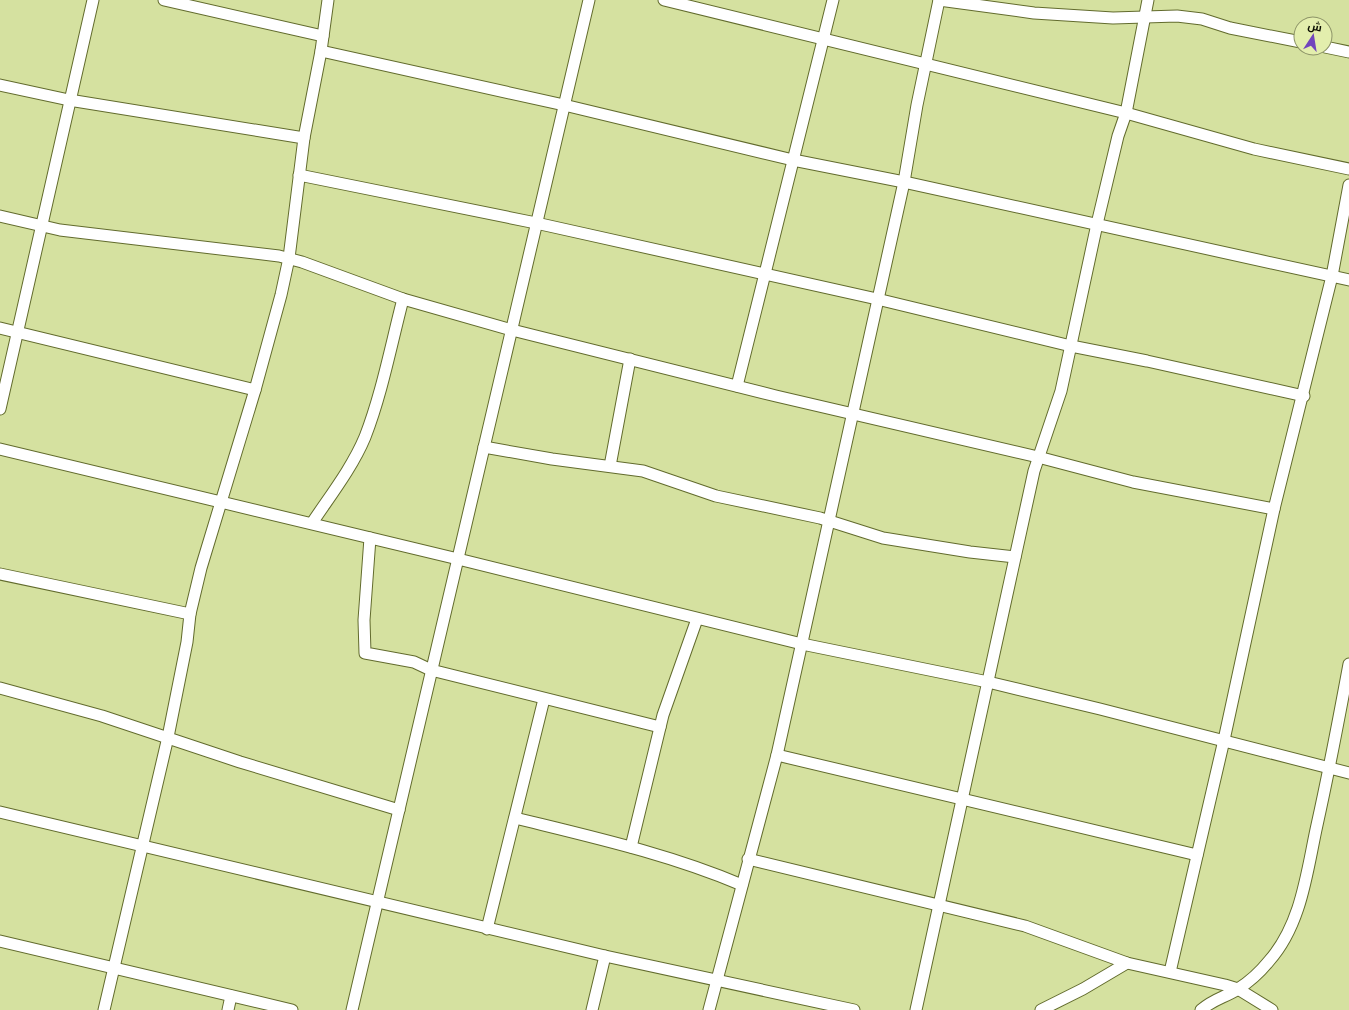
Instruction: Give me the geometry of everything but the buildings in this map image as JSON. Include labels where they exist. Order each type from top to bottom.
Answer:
[{"type":"street","points":[[0,409],[42,227],[69,100],[93,0]]},
{"type":"street","points":[[164,0],[323,36]]},
{"type":"street","points":[[104,1010],[168,737],[187,642],[190,614],[201,568],[255,390],[281,295],[289,258],[304,138],[321,51],[328,0]]},
{"type":"street","points":[[352,1010],[589,0]]},
{"type":"street","points":[[664,0],[926,66],[1126,113],[1254,149],[1349,169]]},
{"type":"street","points":[[738,386],[833,0]]},
{"type":"street","points":[[709,1010],[748,859],[777,755],[904,182],[939,0],[1034,13],[1113,18],[1177,16],[1202,20],[1230,28],[1293,40]]},
{"type":"street","points":[[916,1010],[1014,557],[1038,457],[1056,410],[1097,224],[1118,136],[1126,113],[1148,0]]},
{"type":"street","points":[[1333,49],[1349,52]]},
{"type":"street","points":[[321,51],[564,105],[793,160],[904,182],[1349,280]]},
{"type":"street","points":[[0,84],[69,100],[304,138]]},
{"type":"street","points":[[299,175],[536,223],[877,299],[1070,346],[1147,361],[1304,396]]},
{"type":"street","points":[[1170,972],[1224,740],[1274,509],[1304,396],[1332,276],[1349,185]]},
{"type":"street","points":[[0,216],[42,227],[264,253],[289,258],[403,299],[512,330],[852,414],[1038,457],[1133,482],[1274,509]]},
{"type":"street","points":[[312,523],[350,465],[365,438],[377,399],[403,299]]},
{"type":"street","points":[[0,328],[255,390]]},
{"type":"street","points":[[610,466],[630,359]]},
{"type":"street","points":[[484,447],[552,459],[643,471],[696,490],[739,502],[829,520],[857,531],[905,542],[1014,557]]},
{"type":"street","points":[[0,450],[312,523],[802,644],[988,682],[1224,740],[1349,773]]},
{"type":"street","points":[[370,538],[364,620],[364,652],[414,662],[431,670],[660,727]]},
{"type":"street","points":[[0,574],[190,614]]},
{"type":"street","points":[[631,847],[660,727],[697,619]]},
{"type":"street","points":[[1201,1010],[1214,999],[1238,989],[1270,960],[1293,923],[1299,904],[1330,767],[1349,664]]},
{"type":"street","points":[[0,688],[102,716],[240,762],[399,810]]},
{"type":"street","points":[[488,929],[544,699]]},
{"type":"street","points":[[777,755],[1197,855]]},
{"type":"street","points":[[0,812],[488,929],[716,981],[854,1010]]},
{"type":"street","points":[[515,818],[631,847],[693,865],[742,885]]},
{"type":"street","points":[[748,859],[939,904],[1051,934],[1126,963],[1219,983],[1238,989],[1272,1010]]},
{"type":"street","points":[[0,941],[292,1010]]},
{"type":"street","points":[[592,1010],[605,956]]},
{"type":"street","points":[[1041,1010],[1083,989],[1126,963]]},
{"type":"street","points":[[228,1010],[231,996]]}]
